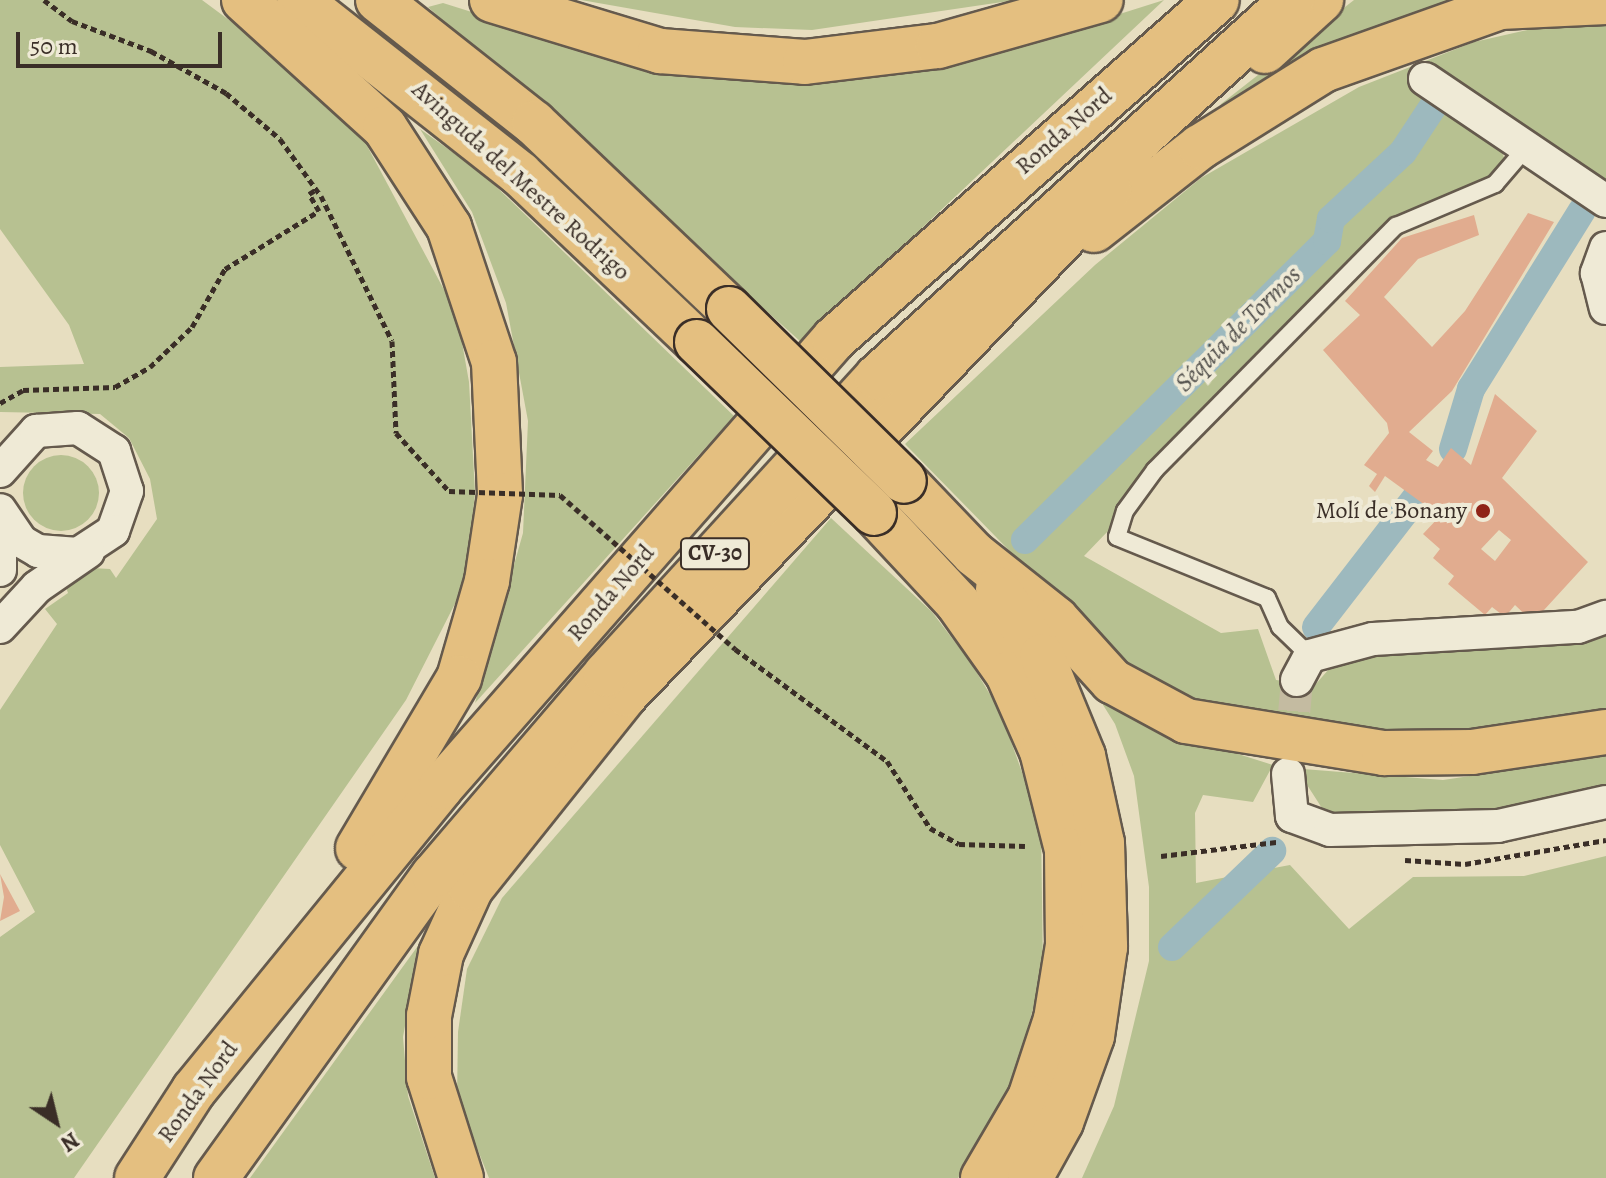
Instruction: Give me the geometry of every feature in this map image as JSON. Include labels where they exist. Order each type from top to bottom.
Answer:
[{"type":"main road","points":[[194,1090],[407,775],[459,678],[487,581],[500,495],[494,362],[449,227],[385,128],[244,0]]},
{"type":"main road","name":"Avinguda del Mestre Rodrigo","points":[[299,0],[520,174],[697,342],[874,513],[957,602],[1008,674],[1042,751],[1067,850],[1068,945],[1056,1019],[1030,1098],[983,1178]]},
{"type":"main road","name":"Avinguda del Mestre Rodrigo","points":[[378,0],[534,123],[729,309],[974,554]]},
{"type":"main road","points":[[492,0],[660,51],[805,62],[938,46],[1101,0]]},
{"type":"main road","name":"Ronda Nord","points":[[137,1178],[194,1090],[441,787],[834,339],[1217,0]]},
{"type":"main road","name":"Ronda Nord","points":[[216,1178],[434,875],[731,537],[877,377],[1292,0]]},
{"type":"main road","points":[[461,1178],[429,1077],[429,1016],[441,954],[471,888],[626,694],[1108,191],[1321,0]]},
{"type":"main road","points":[[987,319],[1200,147],[1323,70],[1500,7],[1606,2]]},
{"type":"main road","points":[[974,554],[1056,619],[1112,681],[1186,721],[1384,753],[1472,752],[1606,732]]},
{"type":"main road","points":[[974,554],[1042,656],[1083,756],[1102,843],[1105,947],[1092,1036],[1061,1122],[1030,1178]]},
{"type":"street","points":[[1425,79],[1606,201]]},
{"type":"street","points":[[1606,248],[1597,273],[1606,308]]},
{"type":"street","points":[[0,428],[36,431],[78,428],[114,451],[127,491],[123,512],[97,546],[37,587],[0,627]]},
{"type":"street","points":[[0,471],[36,431]]},
{"type":"street","points":[[0,512],[21,541],[38,551],[78,554],[97,546]]},
{"type":"street","points":[[0,512],[0,570]]},
{"type":"street","points":[[1303,668],[1412,633],[1565,628],[1606,617]]},
{"type":"street","points":[[1288,774],[1292,816],[1330,830],[1498,826],[1606,802]]},
{"type":"lane","points":[[1303,668],[1267,598],[1117,537],[1125,511],[1155,470],[1396,226],[1495,184],[1526,148]]},
{"type":"path","points":[[44,0],[72,21],[151,51],[226,93],[280,139],[321,196],[392,341],[396,433],[449,491],[560,495],[735,649],[887,761],[930,828],[959,844],[1025,846]]},
{"type":"path","points":[[0,403],[23,390],[115,387],[150,367],[192,327],[225,269],[319,211],[309,194],[317,189]]},
{"type":"path","points":[[1161,856],[1294,843]]},
{"type":"green space","points":[[0,0],[202,0],[272,52],[365,142],[457,314],[469,382],[475,493],[466,582],[406,700],[74,1178],[0,1178],[0,937],[35,912],[0,845],[0,710],[57,624],[45,609],[68,593],[64,581],[92,568],[110,569],[116,578],[157,519],[150,479],[129,438],[100,414],[0,412],[0,367],[84,364],[69,325],[0,229]]},
{"type":"green space","points":[[581,0],[1016,0],[812,30],[735,27]]},
{"type":"green space","points":[[1164,0],[801,342],[428,7],[443,3],[624,60],[1028,43]]},
{"type":"green space","points":[[1354,0],[1485,0],[1219,109],[1221,104]]},
{"type":"green space","points":[[1581,18],[1606,18],[1606,189],[1500,147],[1505,160],[1482,184],[1423,203],[1084,556],[1221,633],[1258,629],[1276,680],[1315,685],[1336,661],[1606,616],[1606,716],[1455,742],[1256,721],[1141,685],[905,444],[1095,265],[1201,178],[1359,87],[1474,42]]},
{"type":"green space","points":[[420,129],[483,174],[734,416],[475,703],[523,533],[528,421],[506,303],[472,212]]},
{"type":"green space","points":[[61,455],[75,458],[88,466],[96,479],[99,493],[96,507],[88,520],[75,528],[61,531],[47,528],[34,520],[26,507],[23,493],[26,479],[34,466],[47,458]]},
{"type":"green space","points":[[831,518],[932,612],[971,663],[1000,711],[1041,825],[1043,972],[1016,1071],[988,1131],[958,1178],[489,1178],[457,1098],[458,1032],[467,969],[502,898]]},
{"type":"green space","points":[[1088,681],[1146,725],[1273,765],[1253,802],[1203,795],[1195,813],[1196,883],[1290,865],[1349,929],[1413,877],[1524,876],[1606,856],[1606,1178],[1082,1178],[1114,1106],[1149,961],[1149,887],[1134,776],[1115,724]]},
{"type":"green space","points":[[1606,756],[1606,788],[1521,808],[1387,822],[1327,816],[1302,777],[1303,769],[1443,780]]},
{"type":"green space","points":[[420,943],[403,1037],[408,1096],[435,1178],[250,1178]]},
{"type":"building","points":[[1528,213],[1554,222],[1452,391],[1409,432],[1433,451],[1426,460],[1438,467],[1451,448],[1471,465],[1495,394],[1537,431],[1502,478],[1588,562],[1533,622],[1515,605],[1505,617],[1492,607],[1485,615],[1448,584],[1454,576],[1433,558],[1440,549],[1423,534],[1440,516],[1385,476],[1375,492],[1369,486],[1377,474],[1364,465],[1389,433],[1387,423],[1323,350],[1360,315],[1345,301],[1402,238],[1474,215],[1479,235],[1418,259],[1384,297],[1432,347],[1465,311]],"holes":[[[1499,530],[1511,540],[1495,561],[1481,549]]]},
{"type":"building","points":[[0,874],[20,911],[0,921],[4,897]]},
{"type":"waterway","name":"Séquia de Tormos","points":[[1025,540],[1327,241],[1331,219],[1403,152],[1432,108]]},
{"type":"waterway","points":[[1453,449],[1471,389],[1582,211]]},
{"type":"waterway","points":[[1316,627],[1415,499]]},
{"type":"waterway","points":[[1172,947],[1272,851]]},
{"type":"tunnel","points":[[1290,759],[1297,680]]},
{"type":"place","name":"Molí de Bonany","points":[[1483,511]]}]
